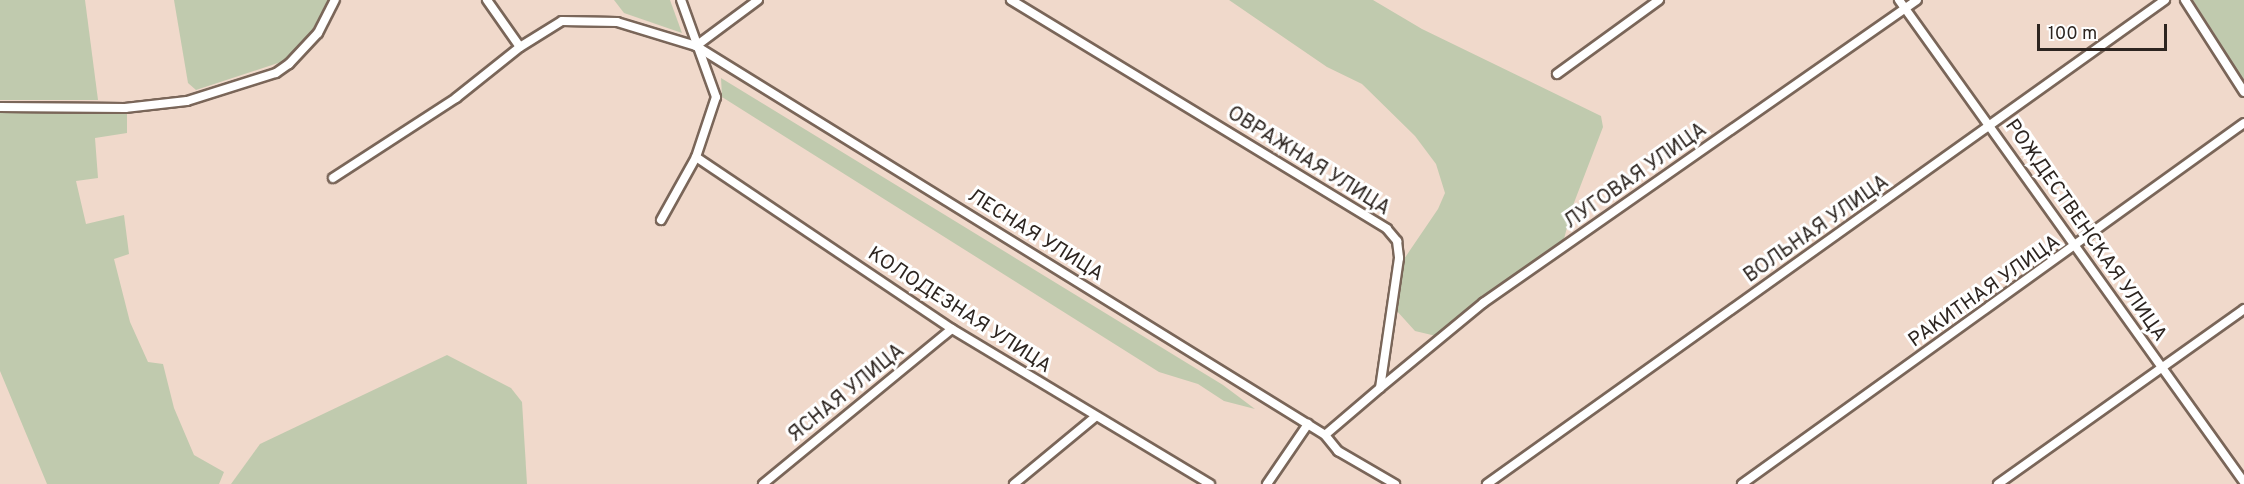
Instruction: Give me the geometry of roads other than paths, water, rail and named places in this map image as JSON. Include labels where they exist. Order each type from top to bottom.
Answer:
[{"type":"street","points":[[0,106],[125,108],[198,98],[276,73],[289,64],[318,33],[335,0]]},
{"type":"street","points":[[487,0],[520,47]]},
{"type":"street","points":[[661,220],[696,157],[716,97],[709,69],[696,46],[681,0]]},
{"type":"street","points":[[696,46],[758,0]]},
{"type":"street","name":"ОВРАЖНАЯ УЛИЦА","points":[[1011,0],[1387,229],[1398,241],[1399,258],[1380,388]]},
{"type":"street","points":[[1557,74],[1659,0]]},
{"type":"street","name":"РОЖДЕСТВЕНСКАЯ УЛИЦА","points":[[1899,0],[2244,482]]},
{"type":"street","name":"ЛУГОВАЯ УЛИЦА","points":[[1380,388],[1483,303],[1917,0]]},
{"type":"street","name":"ВОЛЬНАЯ УЛИЦА","points":[[1487,484],[1991,127],[2165,0]]},
{"type":"street","points":[[2186,0],[2244,92]]},
{"type":"street","name":"ЛЕСНАЯ УЛИЦА","points":[[333,178],[456,98],[520,47],[562,21],[617,22],[696,46],[1308,424],[1325,435],[1338,450],[1395,484]]},
{"type":"street","name":"РАКИТНАЯ УЛИЦА","points":[[1742,484],[2076,247],[2244,123]]},
{"type":"street","name":"КОЛОДЕЗНАЯ УЛИЦА","points":[[696,157],[952,328],[1095,417],[1210,484]]},
{"type":"street","points":[[1998,484],[2244,309]]},
{"type":"street","name":"ЯСНАЯ УЛИЦА","points":[[763,484],[952,328]]},
{"type":"street","points":[[1325,435],[1380,388]]},
{"type":"street","points":[[1014,484],[1095,417]]},
{"type":"street","points":[[1267,484],[1308,424]]}]
